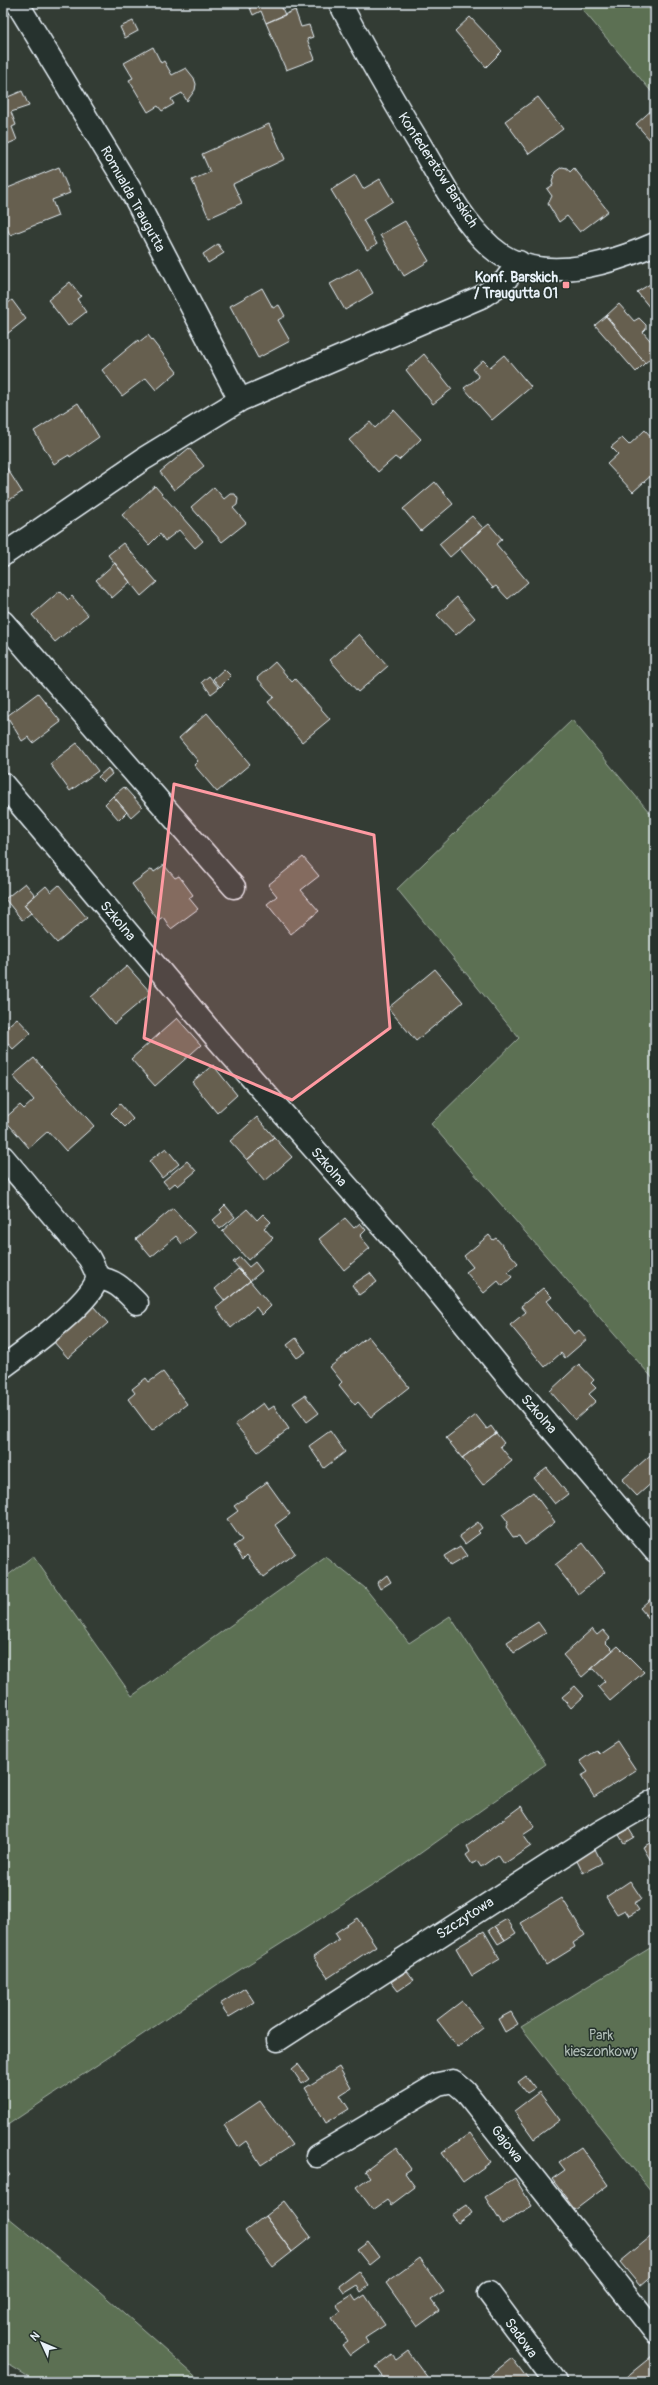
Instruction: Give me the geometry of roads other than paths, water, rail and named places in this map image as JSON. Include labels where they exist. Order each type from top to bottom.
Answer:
[{"type":"street","name":"Romualda Traugutta","points":[[17,3],[134,196],[240,400]]},
{"type":"street","name":"Konfederatów Barskich","points":[[340,3],[395,103],[463,215],[492,248],[519,262],[551,269],[576,268],[607,261],[655,244]]},
{"type":"street","points":[[5,550],[145,458],[240,400],[482,297],[504,282],[519,262]]},
{"type":"street","points":[[3,622],[234,887]]},
{"type":"street","name":"Szkolna","points":[[3,784],[213,1034],[415,1263],[511,1381],[655,1551]]},
{"type":"street","points":[[3,1157],[85,1254],[95,1268],[97,1278],[88,1295],[78,1306],[3,1367]]},
{"type":"street","points":[[97,1278],[109,1279],[119,1285],[137,1303]]},
{"type":"street","name":"Szczytowa","points":[[278,2040],[600,1832],[655,1800]]},
{"type":"street","name":"Gajowa","points":[[317,2156],[438,2084],[453,2081],[465,2091],[655,2332]]},
{"type":"street","name":"Sadowa","points":[[488,2293],[555,2382]]},
{"type":"place","name":"Konf. Barskich / Traugutta 01","points":[[566,285]]},
{"type":"park label","name":"Park kieszonkowy","points":[[601,2044]]}]
